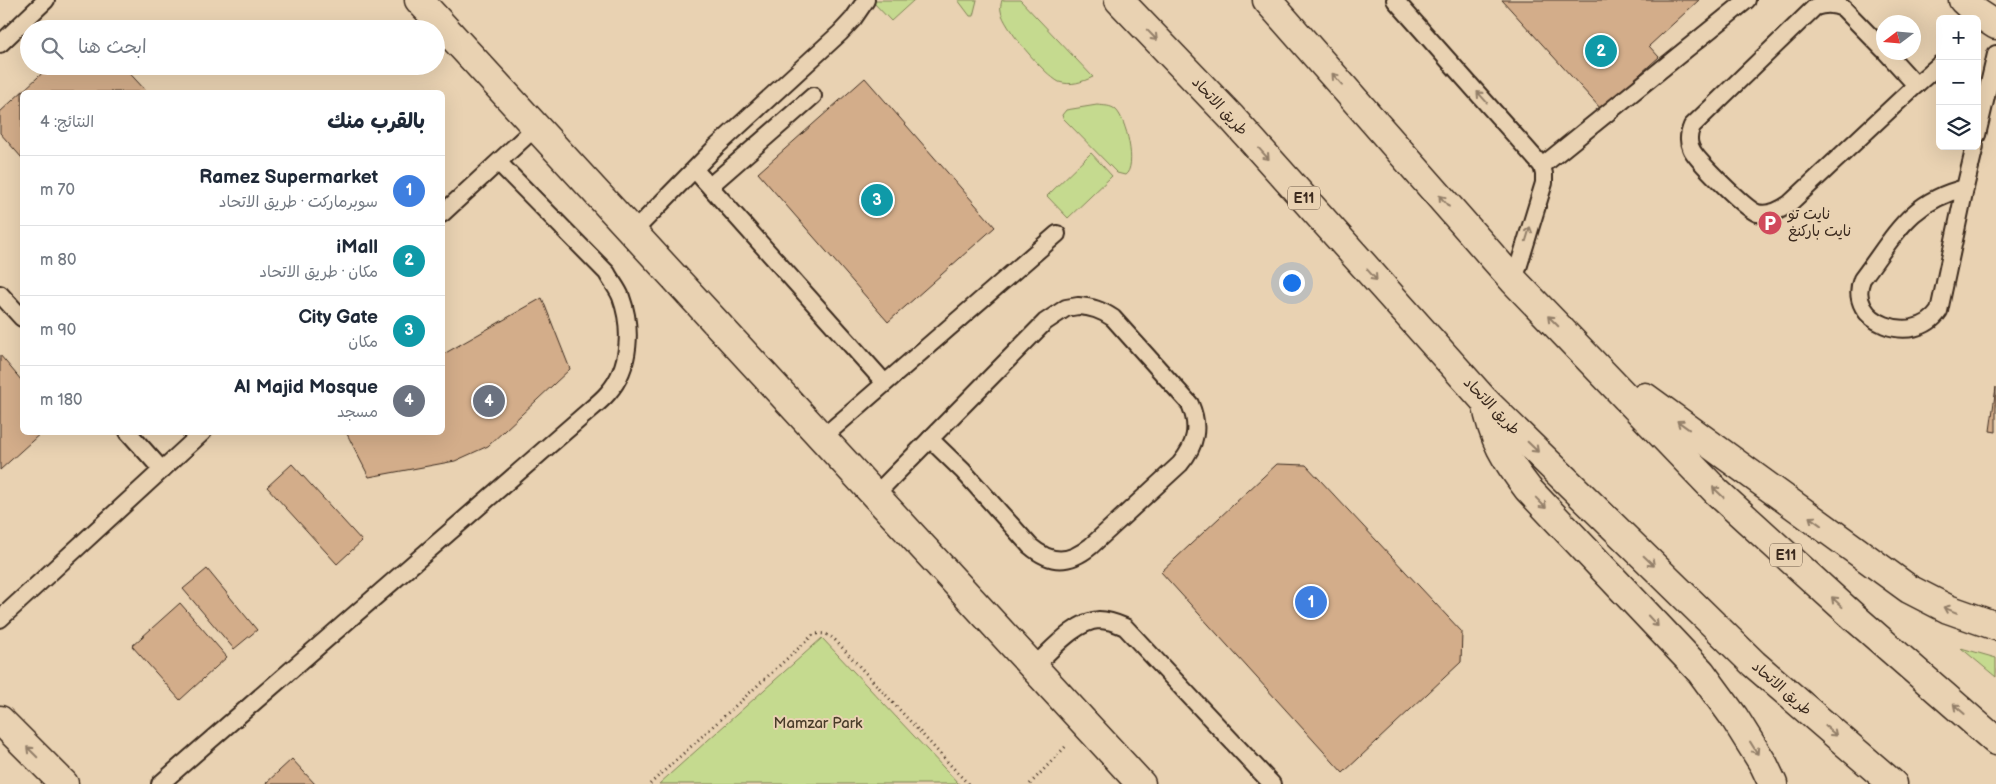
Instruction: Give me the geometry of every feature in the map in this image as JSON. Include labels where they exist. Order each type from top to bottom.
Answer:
[{"type":"main road","points":[[419,0],[437,20]]},
{"type":"main road","name":"طريق الاتحاد","points":[[1119,0],[1232,118],[1485,401],[1754,664],[1893,784]]},
{"type":"main road","name":"E11","points":[[1267,0],[1514,281],[1717,492],[1854,617],[1996,741]]},
{"type":"main road","points":[[1963,0],[1988,26]]},
{"type":"main road","points":[[445,28],[1141,784]]},
{"type":"main road","points":[[1588,356],[1910,589],[1948,609],[1996,626]]},
{"type":"main road","points":[[1485,401],[1491,427],[1502,452],[1513,470],[1528,489],[1700,672],[1734,717],[1764,764],[1773,784]]},
{"type":"main road","points":[[0,720],[64,784]]},
{"type":"lane","points":[[25,20],[46,0]]},
{"type":"lane","points":[[633,232],[716,147],[840,33],[853,19],[866,0]]},
{"type":"lane","points":[[1395,0],[1542,166],[1544,183],[1514,281]]},
{"type":"lane","points":[[1542,166],[1747,0]]},
{"type":"lane","points":[[1876,42],[1843,8],[1834,4],[1824,4],[1815,7],[1692,126],[1689,135],[1692,151],[1748,208],[1764,214],[1774,213],[1789,204],[1936,67]]},
{"type":"lane","points":[[0,44],[20,25]]},
{"type":"lane","points":[[1981,118],[1996,54]]},
{"type":"lane","points":[[1893,60],[1916,84]]},
{"type":"lane","points":[[710,186],[813,96]]},
{"type":"lane","points":[[445,211],[536,127]]},
{"type":"lane","points":[[1965,188],[1938,197],[1914,212],[1903,222],[1862,279],[1858,288],[1859,296],[1866,311],[1877,322],[1904,329],[1916,329],[1927,324],[1939,312],[1974,150]]},
{"type":"lane","points":[[160,784],[610,392],[622,369],[628,341],[628,319],[620,295],[607,273],[498,163]]},
{"type":"lane","points":[[695,170],[884,382]]},
{"type":"lane","points":[[822,438],[884,382],[1057,234]]},
{"type":"lane","points":[[0,294],[20,316]]},
{"type":"lane","points":[[875,495],[930,439],[1045,322],[1066,308],[1078,306],[1097,309],[1113,318],[1190,404],[1195,416],[1197,429],[1189,454],[1180,464],[1080,554],[1068,559],[1054,559],[1041,554],[1030,546],[964,472],[930,439]]},
{"type":"lane","points":[[131,435],[162,470]]},
{"type":"lane","points":[[0,619],[201,435]]},
{"type":"lane","points":[[1033,667],[1073,631],[1085,623],[1098,620],[1112,621],[1125,627],[1272,784]]},
{"type":"path","points":[[650,784],[814,634],[822,633],[830,635],[836,641],[968,784]]},
{"type":"path","points":[[1030,784],[1087,725]]},
{"type":"green space","points":[[875,0],[914,0],[891,21],[873,2]]},
{"type":"green space","points":[[958,0],[977,0],[973,16],[970,16]]},
{"type":"green space","points":[[1002,0],[1020,0],[1093,77],[1081,82],[1068,84],[1053,78],[1026,50],[1009,28],[1001,11]]},
{"type":"green space","points":[[1097,105],[1114,108],[1120,115],[1127,132],[1131,153],[1129,170],[1125,175],[1117,173],[1062,115],[1066,110]]},
{"type":"green space","points":[[1091,153],[1112,176],[1068,218],[1047,196]]},
{"type":"green space","name":"Mamzar Park","points":[[822,638],[959,784],[659,784]]},
{"type":"green space","points":[[1961,648],[1996,658],[1996,677]]},
{"type":"building","points":[[1502,0],[1699,0],[1649,46],[1659,57],[1601,109]]},
{"type":"building","points":[[40,75],[131,75],[145,90],[24,90]]},
{"type":"building","points":[[865,78],[995,227],[888,322],[758,173]]},
{"type":"building","points":[[20,94],[20,156],[0,133],[0,112]]},
{"type":"building","points":[[542,298],[570,369],[488,446],[455,461],[369,477],[348,435],[445,435],[445,353]]},
{"type":"building","points":[[0,355],[20,379],[20,435],[39,435],[0,470]]},
{"type":"building","points":[[1996,387],[1996,432],[1990,431]]},
{"type":"building","points":[[292,464],[362,541],[337,564],[267,487]]},
{"type":"building","points":[[1277,464],[1306,465],[1462,632],[1461,662],[1343,773],[1161,572]]},
{"type":"building","points":[[207,569],[257,630],[234,649],[183,589]]},
{"type":"building","points":[[180,603],[227,657],[180,700],[132,646]]},
{"type":"building","points":[[292,759],[315,784],[265,784]]},
{"type":"place","name":"iMall","points":[[1601,51]]},
{"type":"place","name":"City Gate","points":[[877,200]]},
{"type":"place","name":"نايت تو نايت باركنغ","points":[[1770,223]]},
{"type":"place","name":"Al Majid Mosque","points":[[489,401]]},
{"type":"place","name":"Ramez Supermarket","points":[[1311,602]]}]
